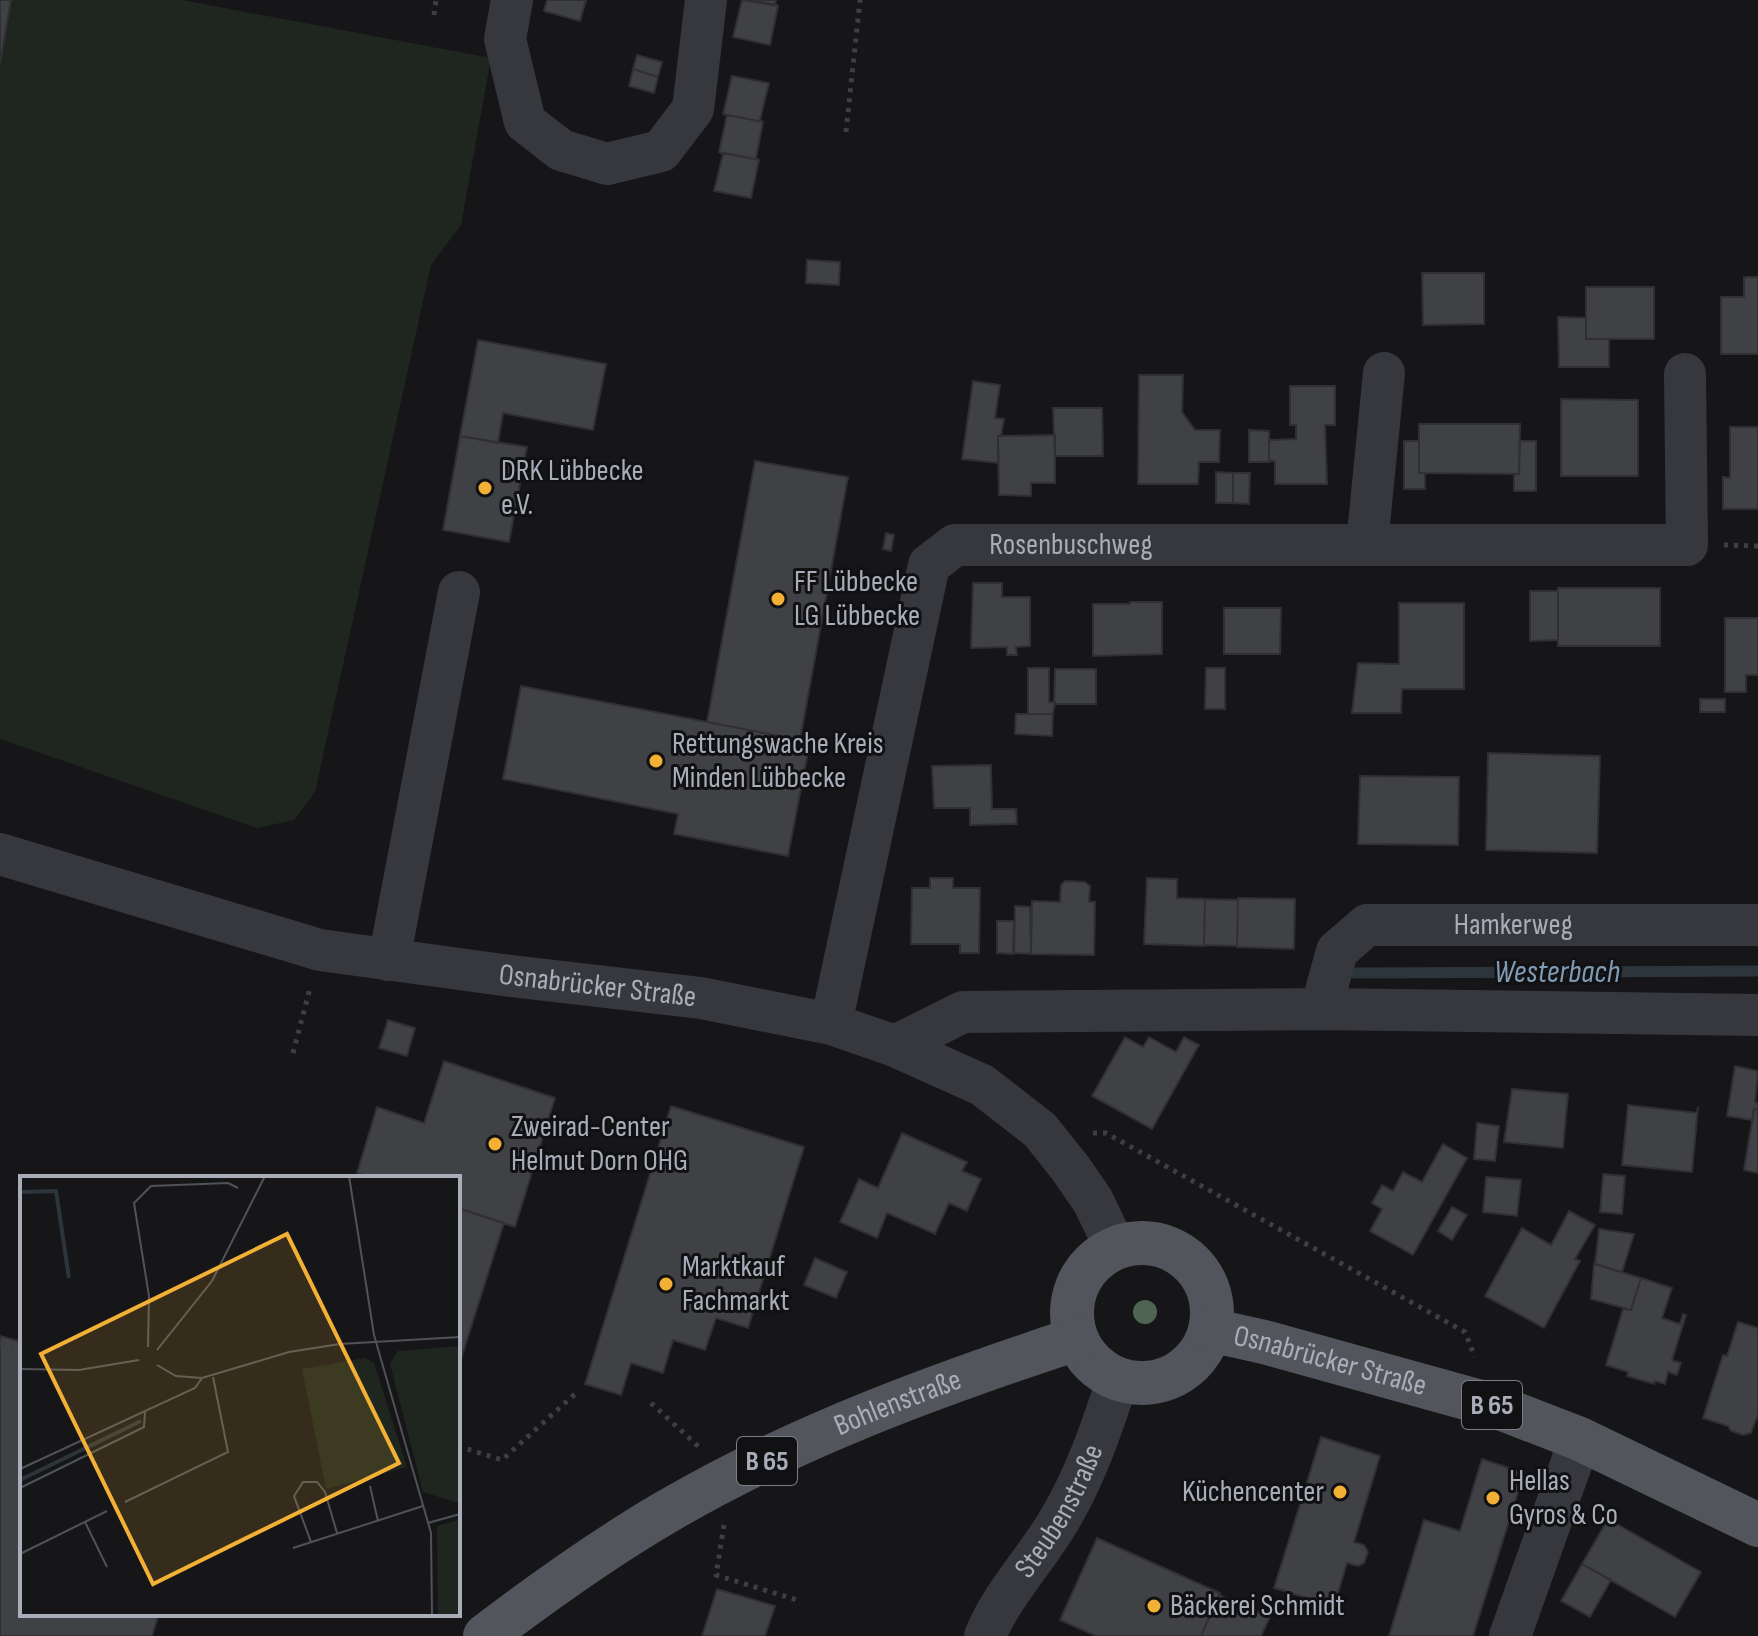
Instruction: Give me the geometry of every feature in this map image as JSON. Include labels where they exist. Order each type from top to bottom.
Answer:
[{"type":"main road","points":[[1136,1242],[1158,1244],[1179,1253],[1196,1267],[1207,1286],[1212,1308],[1210,1330],[1203,1348],[1191,1363],[1175,1374],[1157,1382],[1137,1383],[1118,1379],[1101,1370],[1086,1356],[1076,1339],[1071,1318],[1073,1295],[1082,1275],[1096,1258],[1115,1247],[1136,1242]]},
{"type":"main road","name":"Osnabrücker Straße","points":[[1210,1330],[1495,1406],[1580,1439],[1758,1525]]},
{"type":"main road","name":"Bohlenstraße","points":[[485,1636],[561,1578],[667,1512],[732,1477],[862,1417],[1076,1339]]},
{"type":"street","points":[[512,0],[505,39],[525,122],[561,150],[607,164],[661,151],[693,109],[706,0]]},
{"type":"street","points":[[1367,544],[1384,373]]},
{"type":"street","name":"Rosenbuschweg","points":[[831,1024],[929,565],[955,545],[1687,545],[1685,374]]},
{"type":"street","points":[[389,960],[459,592]]},
{"type":"street","name":"Osnabrücker Straße","points":[[0,854],[320,950],[701,998],[831,1024],[895,1046],[982,1085],[1040,1130],[1093,1201],[1115,1247]]},
{"type":"street","name":"Hamkerweg","points":[[1321,1009],[1337,951],[1367,925],[1758,925]]},
{"type":"street","points":[[895,1046],[963,1012],[1321,1009],[1758,1015]]},
{"type":"street","name":"Steubenstraße","points":[[985,1636],[996,1610],[1054,1529],[1072,1498],[1099,1439],[1118,1379]]},
{"type":"street","points":[[1510,1636],[1580,1439]]},
{"type":"path","points":[[434,15],[436,0]]},
{"type":"path","points":[[846,132],[860,0]]},
{"type":"path","points":[[293,1053],[320,950]]},
{"type":"path","points":[[1040,1130],[1106,1133],[1465,1332],[1495,1406]]},
{"type":"path","points":[[0,1343],[20,1349]]},
{"type":"path","points":[[460,1447],[502,1460],[576,1393]]},
{"type":"path","points":[[651,1403],[732,1477],[716,1575],[800,1601]]},
{"type":"shaded area","points":[[0,0],[182,0],[491,58],[461,225],[431,265],[315,792],[294,820],[257,828],[0,739]]},
{"type":"building","points":[[0,0],[11,0],[0,64]]},
{"type":"building","points":[[547,0],[586,0],[580,21],[544,11]]},
{"type":"building","points":[[742,0],[778,6],[770,45],[733,37]]},
{"type":"building","points":[[749,0],[776,0],[775,4],[778,5]]},
{"type":"building","points":[[637,55],[662,62],[658,77],[633,69]]},
{"type":"building","points":[[633,69],[658,77],[654,93],[629,86]]},
{"type":"building","points":[[732,76],[769,83],[760,120],[763,122],[723,114]]},
{"type":"building","points":[[723,114],[763,122],[756,158],[759,160],[719,152],[727,115]]},
{"type":"building","points":[[719,152],[759,160],[751,198],[714,191],[723,154]]},
{"type":"building","points":[[807,260],[840,262],[839,285],[806,283]]},
{"type":"building","points":[[1422,273],[1484,273],[1484,324],[1423,325]]},
{"type":"building","points":[[1744,277],[1758,277],[1758,354],[1721,354],[1721,297],[1744,297]]},
{"type":"building","points":[[1586,287],[1654,287],[1654,339],[1586,339]]},
{"type":"building","points":[[1558,317],[1586,318],[1586,339],[1609,339],[1609,367],[1559,367]]},
{"type":"building","points":[[478,340],[606,364],[593,430],[503,413],[498,443],[460,436]]},
{"type":"building","points":[[1139,375],[1183,375],[1182,412],[1195,430],[1220,430],[1219,462],[1199,462],[1198,484],[1138,484]]},
{"type":"building","points":[[973,381],[1000,385],[995,418],[1004,419],[1001,436],[998,436],[998,463],[962,459]]},
{"type":"building","points":[[1290,386],[1335,386],[1335,425],[1325,425],[1327,484],[1275,484],[1275,461],[1269,461],[1269,440],[1296,439],[1296,425],[1290,425]]},
{"type":"building","points":[[1561,399],[1638,400],[1638,476],[1561,476]]},
{"type":"building","points":[[1053,408],[1102,408],[1103,456],[1055,456]]},
{"type":"building","points":[[1419,424],[1520,424],[1519,474],[1419,473]]},
{"type":"building","points":[[1730,427],[1758,427],[1758,509],[1723,509],[1723,477],[1730,478]]},
{"type":"building","points":[[1249,430],[1269,431],[1269,462],[1249,462]]},
{"type":"building","points":[[1055,435],[1055,483],[1031,483],[1031,496],[999,495],[998,436]]},
{"type":"building","name":"DRK Lübbecke e.V.","points":[[460,436],[527,447],[509,542],[443,530]]},
{"type":"building","points":[[1404,441],[1419,441],[1419,473],[1425,473],[1425,489],[1404,489]]},
{"type":"building","points":[[1520,441],[1536,441],[1536,491],[1514,491],[1514,474],[1519,474]]},
{"type":"building","name":"FF Lübbecke LG Lübbecke","points":[[755,461],[848,477],[800,740],[707,722]]},
{"type":"building","points":[[1216,472],[1233,473],[1233,503],[1216,503]]},
{"type":"building","points":[[1233,473],[1250,473],[1249,504],[1233,503]]},
{"type":"building","points":[[886,533],[894,535],[891,551],[883,549]]},
{"type":"building","points":[[973,583],[1002,583],[1002,597],[1030,597],[1030,646],[1016,647],[1017,655],[1007,655],[1007,647],[971,648]]},
{"type":"building","points":[[1558,588],[1660,588],[1660,646],[1558,646]]},
{"type":"building","points":[[1530,591],[1558,591],[1558,640],[1530,641]]},
{"type":"building","points":[[1162,602],[1162,654],[1093,656],[1093,604]]},
{"type":"building","points":[[1399,603],[1464,603],[1464,689],[1402,689],[1401,713],[1352,713],[1358,663],[1399,664]]},
{"type":"building","points":[[1224,608],[1281,608],[1280,654],[1224,654]]},
{"type":"building","points":[[1725,618],[1758,618],[1758,675],[1746,675],[1746,692],[1725,692]]},
{"type":"building","points":[[1028,668],[1049,668],[1049,702],[1055,702],[1053,714],[1028,714]]},
{"type":"building","points":[[1206,668],[1225,668],[1225,709],[1205,709]]},
{"type":"building","points":[[1055,669],[1096,669],[1096,704],[1054,704]]},
{"type":"building","name":"Rettungswache Kreis Minden Lübbecke","points":[[521,686],[810,742],[788,856],[674,834],[678,814],[503,779]]},
{"type":"building","points":[[1700,699],[1725,699],[1725,712],[1700,712]]},
{"type":"building","points":[[1016,714],[1053,714],[1052,736],[1015,734]]},
{"type":"building","points":[[1488,753],[1600,756],[1597,853],[1486,850]]},
{"type":"building","points":[[991,765],[992,809],[1016,809],[1017,824],[970,825],[970,808],[934,808],[932,766]]},
{"type":"building","points":[[1360,776],[1459,777],[1458,845],[1358,844]]},
{"type":"building","points":[[930,878],[953,878],[953,888],[980,888],[979,953],[960,953],[960,944],[911,944],[912,888],[930,888]]},
{"type":"building","points":[[1147,878],[1177,879],[1177,898],[1205,899],[1204,946],[1144,944]]},
{"type":"building","points":[[1065,881],[1085,882],[1090,886],[1089,902],[1095,902],[1094,955],[1031,954],[1032,901],[1060,902],[1061,885]]},
{"type":"building","points":[[1238,898],[1295,899],[1294,949],[1237,947]]},
{"type":"building","points":[[1205,899],[1238,900],[1237,946],[1204,945]]},
{"type":"building","points":[[1015,906],[1030,907],[1031,954],[1014,953]]},
{"type":"building","points":[[997,921],[1014,921],[1013,954],[997,953]]},
{"type":"building","points":[[388,1020],[415,1028],[407,1056],[379,1048]]},
{"type":"building","points":[[1125,1037],[1143,1047],[1149,1037],[1176,1052],[1184,1037],[1199,1045],[1152,1129],[1092,1096]]},
{"type":"building","points":[[444,1061],[555,1098],[515,1227],[460,1209],[460,1176],[366,1176],[357,1173],[377,1107],[424,1123]]},
{"type":"building","points":[[1735,1066],[1758,1071],[1755,1102],[1758,1103],[1758,1110],[1754,1109],[1752,1120],[1727,1116]]},
{"type":"building","points":[[1512,1089],[1568,1094],[1563,1148],[1504,1142]]},
{"type":"building","points":[[1628,1105],[1697,1113],[1698,1107],[1692,1172],[1622,1165]]},
{"type":"building","points":[[671,1106],[804,1147],[748,1328],[716,1318],[705,1350],[673,1340],[663,1373],[631,1363],[621,1395],[585,1384]]},
{"type":"building","points":[[1754,1109],[1758,1110],[1758,1173],[1744,1170]]},
{"type":"building","points":[[1477,1123],[1499,1126],[1495,1161],[1474,1159]]},
{"type":"building","points":[[902,1133],[967,1162],[962,1171],[981,1179],[967,1211],[949,1203],[935,1234],[887,1213],[877,1238],[840,1222],[859,1179],[878,1188]]},
{"type":"building","points":[[1443,1144],[1467,1158],[1413,1255],[1370,1231],[1382,1209],[1372,1203],[1382,1185],[1393,1191],[1403,1172],[1422,1182]]},
{"type":"building","points":[[1603,1174],[1625,1176],[1622,1214],[1600,1212]]},
{"type":"building","points":[[1486,1177],[1521,1180],[1517,1216],[1483,1212]]},
{"type":"building","points":[[1452,1207],[1467,1215],[1452,1240],[1438,1231]]},
{"type":"building","points":[[460,1209],[504,1223],[460,1358]]},
{"type":"building","points":[[1569,1211],[1595,1225],[1575,1259],[1580,1261],[1544,1328],[1485,1296],[1522,1228],[1551,1245]]},
{"type":"building","points":[[1599,1229],[1634,1234],[1622,1272],[1595,1264]]},
{"type":"building","points":[[815,1258],[847,1272],[836,1298],[804,1285]]},
{"type":"building","points":[[1594,1264],[1641,1278],[1631,1310],[1591,1299]]},
{"type":"building","points":[[1641,1278],[1672,1288],[1662,1318],[1680,1324],[1683,1314],[1686,1315],[1672,1360],[1681,1363],[1677,1375],[1668,1372],[1665,1384],[1627,1376],[1628,1372],[1606,1365],[1623,1309],[1631,1310]]},
{"type":"building","points":[[1738,1322],[1758,1328],[1758,1415],[1751,1433],[1743,1435],[1731,1431],[1728,1426],[1703,1418],[1723,1355],[1727,1356]]},
{"type":"building","points":[[0,1336],[20,1341],[20,1616],[158,1616],[152,1636],[0,1636]]},
{"type":"building","points":[[1321,1437],[1380,1456],[1354,1542],[1364,1545],[1368,1552],[1364,1563],[1358,1566],[1347,1563],[1334,1606],[1274,1588]]},
{"type":"building","points":[[1482,1459],[1524,1473],[1473,1636],[1389,1636],[1424,1520],[1460,1531]]},
{"type":"building","points":[[1608,1519],[1701,1572],[1675,1617],[1582,1564]]},
{"type":"building","points":[[1097,1538],[1220,1593],[1201,1636],[1096,1636],[1060,1620]]},
{"type":"building","points":[[1582,1564],[1611,1580],[1590,1617],[1561,1601]]},
{"type":"building","points":[[717,1589],[775,1606],[765,1636],[702,1636]]},
{"type":"building","points":[[1219,1595],[1270,1617],[1261,1636],[1201,1636]]},
{"type":"waterway","name":"Westerbach","points":[[1355,973],[1758,971]]},
{"type":"place","name":"DRK Lübbecke e.V.","points":[[485,488]]},
{"type":"place","name":"FF Lübbecke LG Lübbecke","points":[[778,599]]},
{"type":"place","name":"Rettungswache Kreis Minden Lübbecke","points":[[656,761]]},
{"type":"place","name":"Zweirad-Center Helmut Dorn OHG","points":[[495,1144]]},
{"type":"place","name":"Marktkauf Fachmarkt","points":[[666,1284]]},
{"type":"place","name":"Küchencenter","points":[[1340,1492]]},
{"type":"place","name":"Hellas Gyros & Co","points":[[1493,1498]]},
{"type":"place","name":"Bäckerei Schmidt","points":[[1154,1606]]}]
